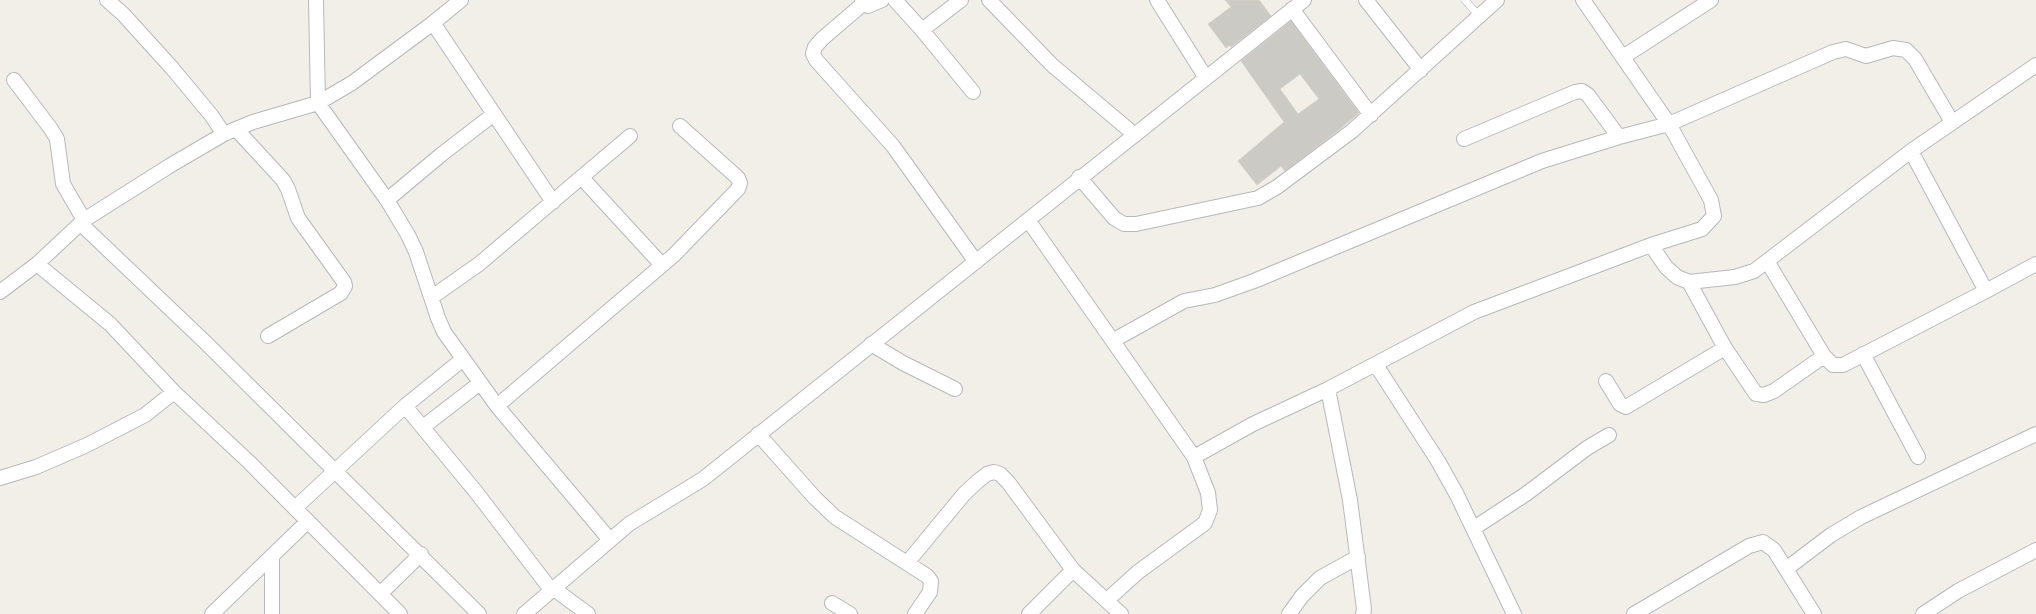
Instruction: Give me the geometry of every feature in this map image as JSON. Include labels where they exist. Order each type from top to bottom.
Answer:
[{"type":"street","points":[[107,0],[123,14],[172,68],[211,115],[283,180],[288,189],[298,218],[344,282],[345,286],[341,294],[268,336]]},
{"type":"street","points":[[316,0],[318,103],[387,200],[416,252],[438,318],[463,359],[497,406],[610,540]]},
{"type":"street","points":[[0,292],[37,264],[83,222],[171,165],[230,132],[253,122],[318,103],[352,83],[433,23],[461,0]]},
{"type":"street","points":[[882,0],[872,6],[868,6],[863,2],[822,39],[815,47],[813,54],[816,60],[893,146],[976,262]]},
{"type":"street","points":[[895,0],[973,92]]},
{"type":"street","points":[[922,30],[960,0]]},
{"type":"street","points":[[989,0],[1052,65],[1135,135]]},
{"type":"street","points":[[1157,0],[1206,78]]},
{"type":"street","points":[[524,614],[629,524],[703,478],[976,262],[1079,177],[1135,135],[1304,0]]},
{"type":"street","points":[[1366,0],[1421,70]]},
{"type":"street","points":[[1079,177],[1114,218],[1124,224],[1144,223],[1258,198],[1277,187],[1352,131],[1497,0]]},
{"type":"street","points":[[1194,457],[1252,424],[1376,365],[1474,312],[1652,245],[1702,229],[1714,216],[1711,200],[1669,124],[1583,0]]},
{"type":"street","points":[[1623,58],[1711,0]]},
{"type":"street","points":[[1292,9],[1370,115]]},
{"type":"street","points":[[433,23],[553,202]]},
{"type":"street","points":[[1114,340],[1184,301],[1228,291],[1542,161],[1619,137],[1669,124],[1833,52],[1846,49],[1866,56],[1894,48],[1906,50],[1916,59],[1952,122]]},
{"type":"street","points":[[1652,245],[1666,267],[1677,277],[1689,282],[1735,277],[1754,271],[1911,151],[2036,65]]},
{"type":"street","points":[[14,80],[57,139],[63,184],[83,222],[421,554],[479,614]]},
{"type":"street","points":[[1464,139],[1582,91],[1588,95],[1619,137]]},
{"type":"street","points":[[387,200],[494,114]]},
{"type":"street","points":[[497,406],[662,265],[735,192],[740,184],[738,178],[680,126]]},
{"type":"street","points":[[432,297],[479,264],[630,136]]},
{"type":"street","points":[[1911,151],[1986,291]]},
{"type":"street","points":[[582,178],[662,265]]},
{"type":"street","points":[[1028,220],[1114,340],[1194,457],[1208,493],[1210,510],[1205,523],[1138,572],[1107,600]]},
{"type":"street","points":[[1767,261],[1824,356],[1833,365],[1843,364],[2036,264]]},
{"type":"street","points":[[37,264],[110,324],[174,392],[295,508],[307,522],[400,614]]},
{"type":"street","points":[[1689,282],[1725,348],[1756,394],[1764,395],[1774,390],[1824,356]]},
{"type":"street","points":[[871,344],[903,363],[956,389]]},
{"type":"street","points":[[1606,380],[1620,404],[1626,407],[1725,348]]},
{"type":"street","points":[[1863,354],[1918,457]]},
{"type":"street","points":[[295,508],[405,406],[463,359]]},
{"type":"street","points":[[1376,365],[1438,461],[1474,528],[1514,614]]},
{"type":"street","points":[[422,428],[480,382]]},
{"type":"street","points":[[1328,389],[1350,500],[1364,609],[1363,614]]},
{"type":"street","points":[[0,478],[36,467],[87,445],[144,415],[174,392]]},
{"type":"street","points":[[405,406],[476,492],[553,590],[588,614]]},
{"type":"street","points":[[758,434],[815,498],[835,517],[923,572],[931,581],[930,592],[915,614]]},
{"type":"street","points":[[1786,569],[1831,535],[1861,517],[2036,434]]},
{"type":"street","points":[[1474,528],[1526,494],[1587,448],[1609,435]]},
{"type":"street","points":[[907,563],[964,494],[987,474],[994,472],[1000,474],[1008,482],[1073,570],[1121,614]]},
{"type":"street","points":[[212,614],[307,522]]},
{"type":"street","points":[[1634,614],[1749,546],[1763,542],[1774,550],[1814,614]]},
{"type":"street","points":[[1923,614],[1958,591],[2036,550]]},
{"type":"street","points":[[380,594],[421,554]]},
{"type":"street","points":[[272,556],[272,614]]},
{"type":"street","points":[[1289,614],[1302,596],[1320,578],[1358,557]]},
{"type":"street","points":[[1029,614],[1073,570]]},
{"type":"street","points":[[832,603],[850,614]]},
{"type":"lane","points":[[1465,0],[1479,16]]},
{"type":"building","points":[[1225,0],[1259,0],[1271,16],[1231,47],[1230,45],[1226,48],[1208,24],[1231,7]]},
{"type":"building","points":[[1291,21],[1359,113],[1285,171],[1281,166],[1257,185],[1238,161],[1284,122],[1241,61]],"holes":[[[1300,74],[1319,99],[1298,114],[1280,89]]]}]
